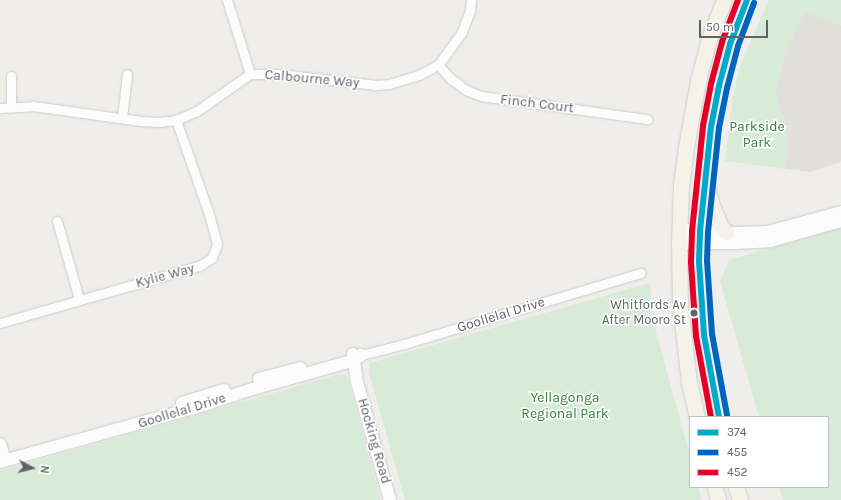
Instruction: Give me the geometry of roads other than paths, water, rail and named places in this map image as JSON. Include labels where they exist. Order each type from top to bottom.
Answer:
[{"type":"main road","points":[[697,416],[689,382],[680,304],[682,187],[690,122],[709,39],[724,0]]},
{"type":"main road","points":[[719,416],[704,335],[700,237],[711,127],[719,86],[730,44],[747,0]]},
{"type":"main road","points":[[705,177],[712,206],[721,226],[726,232]]},
{"type":"main road","points":[[715,488],[718,500]]},
{"type":"main road","points":[[736,488],[740,500]]},
{"type":"street","points":[[227,0],[250,74]]},
{"type":"street","name":"Calbourne Way","points":[[0,108],[11,106],[33,106],[146,121],[176,120],[196,111],[250,74],[280,74],[376,85],[404,81],[438,65],[462,32],[470,10],[471,0]]},
{"type":"street","name":"Finch Court","points":[[438,65],[451,79],[466,90],[481,96],[647,120]]},
{"type":"street","points":[[122,118],[126,74]]},
{"type":"street","points":[[11,76],[11,106]]},
{"type":"street","name":"Kylie Way","points":[[0,323],[79,299],[199,266],[212,258],[217,244],[210,217],[176,120]]},
{"type":"street","points":[[700,237],[726,232],[768,232],[841,212]]},
{"type":"street","points":[[57,221],[79,299]]},
{"type":"street","points":[[680,236],[770,241],[841,221]]},
{"type":"street","name":"Goollelal Drive","points":[[1,455],[404,344],[641,273]]},
{"type":"street","name":"Hocking Road","points":[[352,358],[357,382],[390,500]]},
{"type":"place","name":"Whitfords Av After Mooro St","points":[[694,313]]},
{"type":"park label","name":"Parkside Park","points":[[757,136]]},
{"type":"park label","name":"Yellagonga Regional Park","points":[[565,406]]}]
